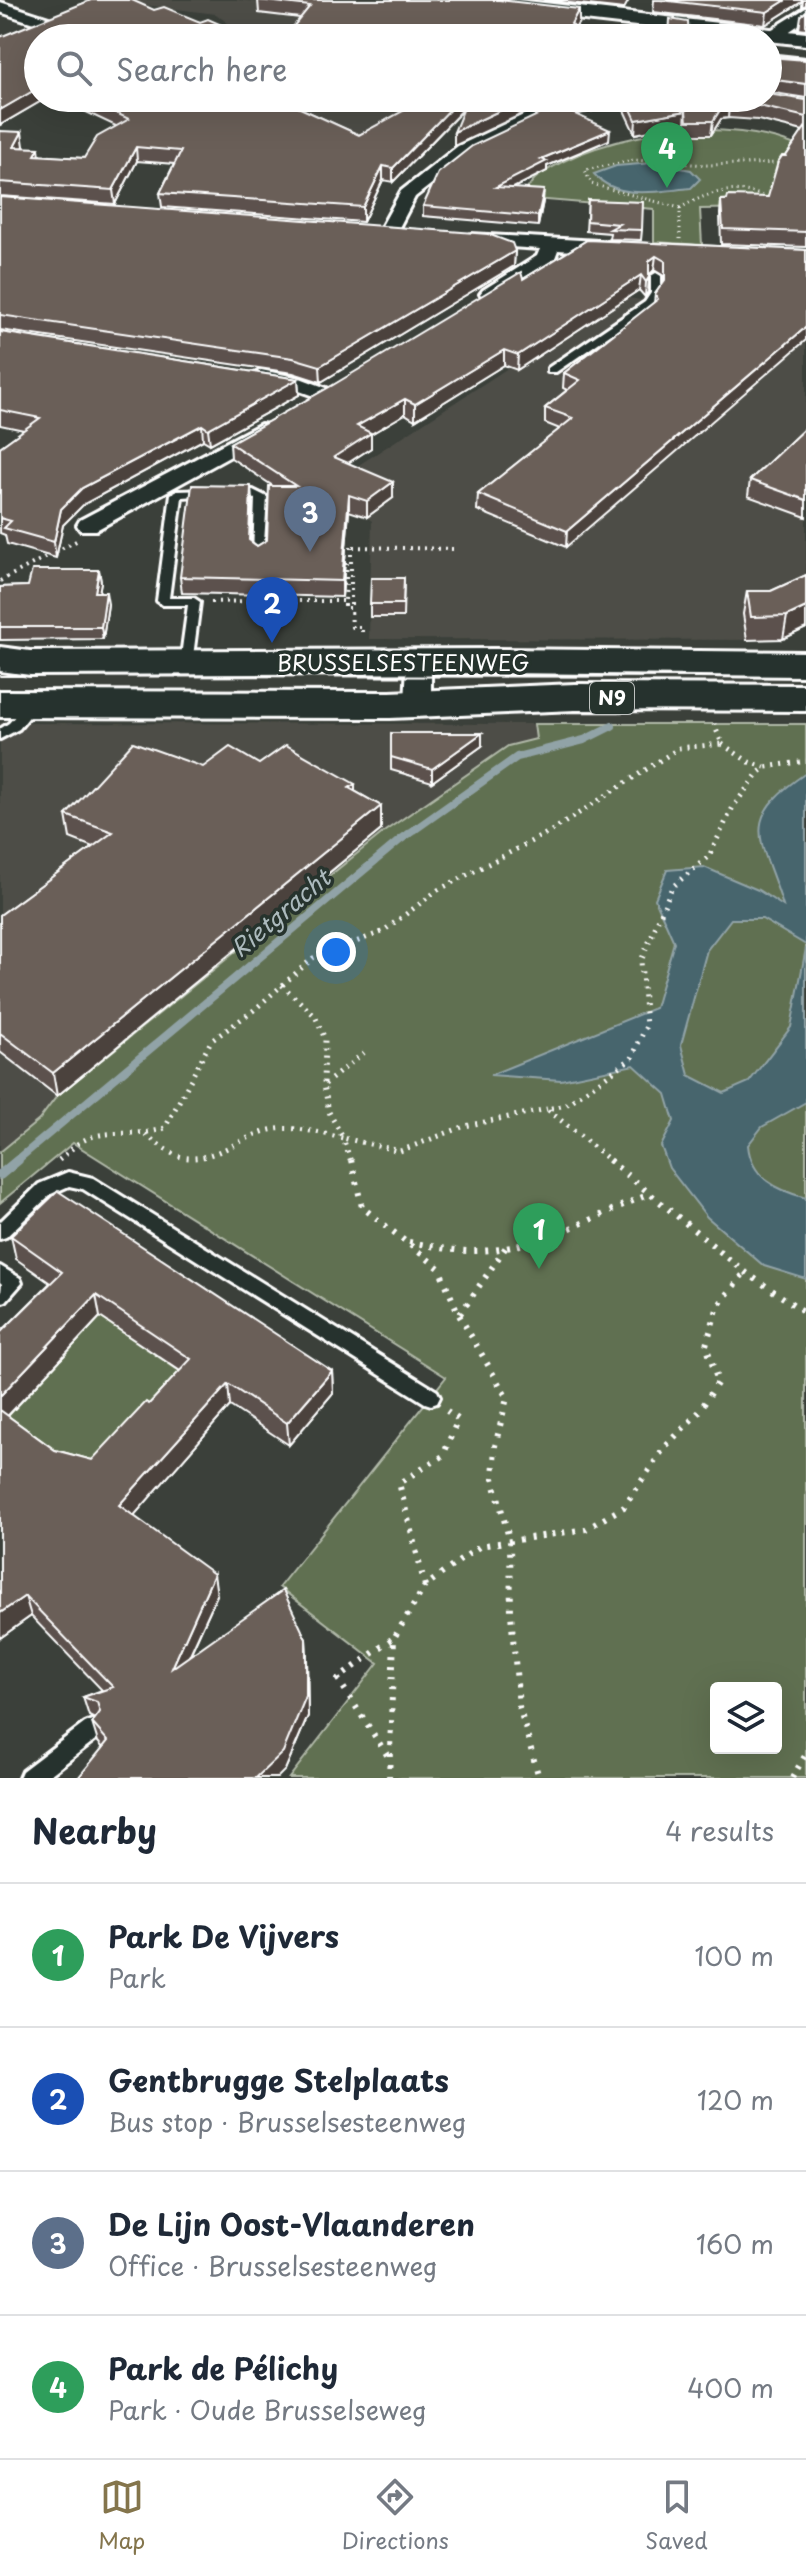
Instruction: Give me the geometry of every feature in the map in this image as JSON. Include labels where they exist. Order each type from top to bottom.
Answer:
[{"type":"main road","name":"BRUSSELSESTEENWEG","points":[[0,659],[30,663],[186,664],[806,664]]},
{"type":"main road","name":"BRUSSELSESTEENWEG","points":[[16,704],[418,704],[575,697],[806,698]]},
{"type":"street","points":[[463,0],[669,24]]},
{"type":"street","points":[[0,7],[50,18],[36,24]]},
{"type":"street","points":[[782,29],[806,13]]},
{"type":"street","points":[[14,33],[24,29]]},
{"type":"street","points":[[782,37],[806,39]]},
{"type":"street","points":[[387,233],[407,195],[420,182],[464,150],[505,128],[546,112]]},
{"type":"street","points":[[446,238],[680,253]]},
{"type":"street","points":[[469,307],[546,259],[551,243]]},
{"type":"street","points":[[88,525],[332,390],[233,372]]},
{"type":"street","points":[[418,704],[419,663]]},
{"type":"lane","points":[[552,370],[649,304],[656,293],[656,276]]},
{"type":"lane","points":[[186,664],[194,602],[163,601],[177,494],[249,492],[261,497],[259,556]]},
{"type":"lane","points":[[0,735],[14,726],[16,704]]},
{"type":"lane","points":[[0,1232],[45,1189],[68,1179],[87,1183],[431,1397]]},
{"type":"lane","points":[[0,1273],[14,1283],[0,1296]]},
{"type":"lane","points":[[29,1778],[92,1730]]},
{"type":"path","points":[[784,203],[772,201],[759,191],[719,190],[680,208],[660,199],[619,195],[605,190],[591,184],[585,170],[604,163],[648,158],[705,165],[790,164]]},
{"type":"path","points":[[680,208],[680,253]]},
{"type":"path","points":[[0,581],[87,536],[88,525]]},
{"type":"path","points":[[340,547],[455,549]]},
{"type":"path","points":[[353,547],[352,627],[362,627],[362,645]]},
{"type":"path","points":[[344,559],[347,559],[345,608],[351,608]]},
{"type":"path","points":[[194,602],[251,599],[345,601]]},
{"type":"path","points":[[712,716],[722,744],[749,762],[766,767],[806,761]]},
{"type":"path","points":[[48,1169],[83,1140],[103,1134],[145,1135],[165,1128],[211,1041],[254,1010],[313,958],[382,932],[438,890],[553,830],[679,748],[722,744]]},
{"type":"path","points":[[145,1135],[159,1142],[169,1153],[186,1158],[231,1147],[268,1130],[296,1128],[400,1151],[465,1126],[566,1105],[632,1058],[646,1026],[641,961],[672,887],[709,856],[733,807],[766,767]]},
{"type":"path","points":[[282,985],[315,1016],[325,1039],[324,1085],[329,1112],[343,1138],[358,1182],[362,1207],[439,1268],[459,1315],[507,1398],[495,1446],[493,1478],[510,1542],[511,1614],[519,1706],[539,1778]]},
{"type":"path","points":[[324,1085],[366,1051]]},
{"type":"path","points":[[547,1109],[745,1272],[806,1313]]},
{"type":"path","points":[[408,1242],[472,1251],[506,1247],[575,1225],[650,1194]]},
{"type":"path","points":[[459,1315],[506,1247]]},
{"type":"path","points":[[388,1755],[338,1679],[394,1638],[425,1586],[480,1546],[586,1529],[624,1507],[664,1448],[699,1412],[718,1382],[706,1345],[718,1306],[745,1272]]},
{"type":"path","points":[[425,1586],[399,1483],[443,1456],[458,1419],[431,1397]]},
{"type":"path","points":[[389,1778],[394,1638]]},
{"type":"path","points":[[792,1778],[806,1754]]},
{"type":"shaded area","points":[[238,0],[450,24],[229,24],[216,14],[120,2]]},
{"type":"shaded area","points":[[84,112],[427,112],[290,170],[98,119]]},
{"type":"shaded area","points":[[650,276],[661,277],[663,287],[806,322],[806,629],[782,640],[369,639],[372,521],[312,499],[351,470],[508,368],[502,364],[609,295],[641,300]]},
{"type":"shaded area","points":[[0,723],[534,724],[536,739],[508,746],[385,831],[58,1096],[39,1120],[0,1152]]},
{"type":"green space","points":[[685,130],[686,135],[705,135],[704,130],[753,134],[800,147],[763,208],[700,209],[702,245],[654,242],[654,209],[522,198],[535,179],[569,158],[624,140]]},
{"type":"green space","points":[[534,724],[806,724],[806,1778],[289,1778],[378,1663],[279,1587],[446,1377],[73,1143],[0,1203],[0,1152],[39,1120],[57,1096],[385,831],[508,746],[536,739]]},
{"type":"green space","points":[[100,1317],[194,1381],[97,1482],[0,1424]]},
{"type":"water","points":[[653,163],[691,170],[700,179],[691,188],[639,192],[615,188],[594,174],[616,166]]},
{"type":"water","points":[[806,773],[806,945],[762,919],[731,919],[707,950],[681,1045],[689,1075],[724,1093],[749,1082],[791,1027],[806,948],[806,1102],[762,1127],[748,1145],[754,1166],[767,1181],[806,1198],[806,1279],[764,1266],[707,1217],[669,1168],[661,1146],[674,1121],[666,1094],[634,1065],[561,1080],[490,1075],[655,1008],[674,942],[655,899],[667,870],[704,867],[758,890],[783,906],[763,847],[760,832],[762,819],[784,790]]},
{"type":"building","points":[[91,0],[132,0],[154,10],[164,7],[200,22],[208,19],[219,24],[32,24]]},
{"type":"building","points":[[258,0],[499,0],[579,9],[571,24],[295,24],[310,6]]},
{"type":"building","points":[[660,0],[786,0],[767,12]]},
{"type":"building","points":[[670,19],[688,24],[670,24]]},
{"type":"building","points":[[24,27],[24,96],[0,110],[0,37]]},
{"type":"building","points":[[782,58],[806,60],[806,84],[782,81]]},
{"type":"building","points":[[782,96],[806,100],[806,117],[782,111]]},
{"type":"building","points":[[114,112],[309,112],[359,135],[401,112],[447,112],[393,168],[383,166],[363,207],[160,193],[181,151],[136,147],[113,190],[0,182],[0,131],[22,132],[14,147],[39,148],[35,155],[84,158],[97,137],[129,119]]},
{"type":"building","points":[[462,112],[497,112],[454,132]]},
{"type":"building","points":[[544,112],[571,112],[610,130],[541,159],[547,161],[496,187],[544,190],[538,216],[423,206],[438,173],[472,146]]},
{"type":"building","points":[[632,112],[680,112],[636,120]]},
{"type":"building","points":[[686,112],[719,112],[713,121],[687,121]]},
{"type":"building","points":[[806,126],[806,232],[723,229],[721,200],[727,200],[728,196],[768,197],[778,162],[786,156]]},
{"type":"building","points":[[0,197],[488,234],[512,243],[515,251],[320,366],[293,358],[0,315]]},
{"type":"building","points":[[588,200],[643,202],[642,230],[610,229],[619,224],[587,221]]},
{"type":"building","points":[[587,240],[806,250],[806,327],[567,531],[478,494],[573,418],[545,408],[580,380],[564,373],[658,299],[655,294],[665,280],[665,261],[656,256],[649,261],[646,282],[641,275],[518,355],[504,350],[415,404],[405,399],[357,426],[371,433],[334,457],[393,482],[367,501],[349,495],[342,581],[180,577],[192,485],[251,486],[249,540],[257,546],[267,540],[269,486],[296,486],[230,443],[521,272],[523,279]]},
{"type":"building","points":[[0,332],[298,379],[208,429],[202,425],[82,488],[61,509],[54,542],[4,528],[11,521],[0,518],[0,447],[40,418],[0,410]]},
{"type":"building","points":[[806,427],[806,500],[750,480]]},
{"type":"building","points":[[32,570],[99,570],[95,592],[106,592],[101,627],[0,627],[0,587],[28,586]]},
{"type":"building","points":[[806,575],[806,607],[787,616],[751,617],[747,591],[771,591]]},
{"type":"building","points":[[371,578],[404,578],[403,604],[370,604]]},
{"type":"building","points":[[391,733],[482,733],[432,769],[391,757]]},
{"type":"building","points":[[133,742],[203,767],[230,747],[259,764],[286,745],[355,784],[349,788],[381,806],[53,1073],[0,1033],[0,915],[113,832],[66,815]]},
{"type":"building","points":[[58,1191],[332,1371],[287,1423],[228,1384],[119,1505],[214,1574],[172,1668],[283,1590],[306,1639],[306,1696],[283,1752],[256,1778],[78,1778],[108,1741],[92,1723],[100,1712],[97,1702],[83,1697],[113,1687],[25,1596],[0,1613],[0,1410],[55,1450],[92,1460],[191,1359],[96,1295],[0,1396],[0,1333],[62,1272],[11,1236]]},
{"type":"waterway","name":"Rietgracht","points":[[15,1162],[400,840],[517,757],[584,740],[612,726]]},
{"type":"waterway","name":"Rietgracht","points":[[0,1175],[18,1160]]},
{"type":"tram line","points":[[0,676],[806,677]]},
{"type":"railway","points":[[782,55],[806,58]]},
{"type":"place","name":"Park de Pélichy","points":[[667,188]]},
{"type":"place","name":"De Lijn Oost-Vlaanderen","points":[[310,552]]},
{"type":"place","name":"Gentbrugge Stelplaats","points":[[272,643]]},
{"type":"place","name":"Park De Vijvers","points":[[539,1269]]}]
